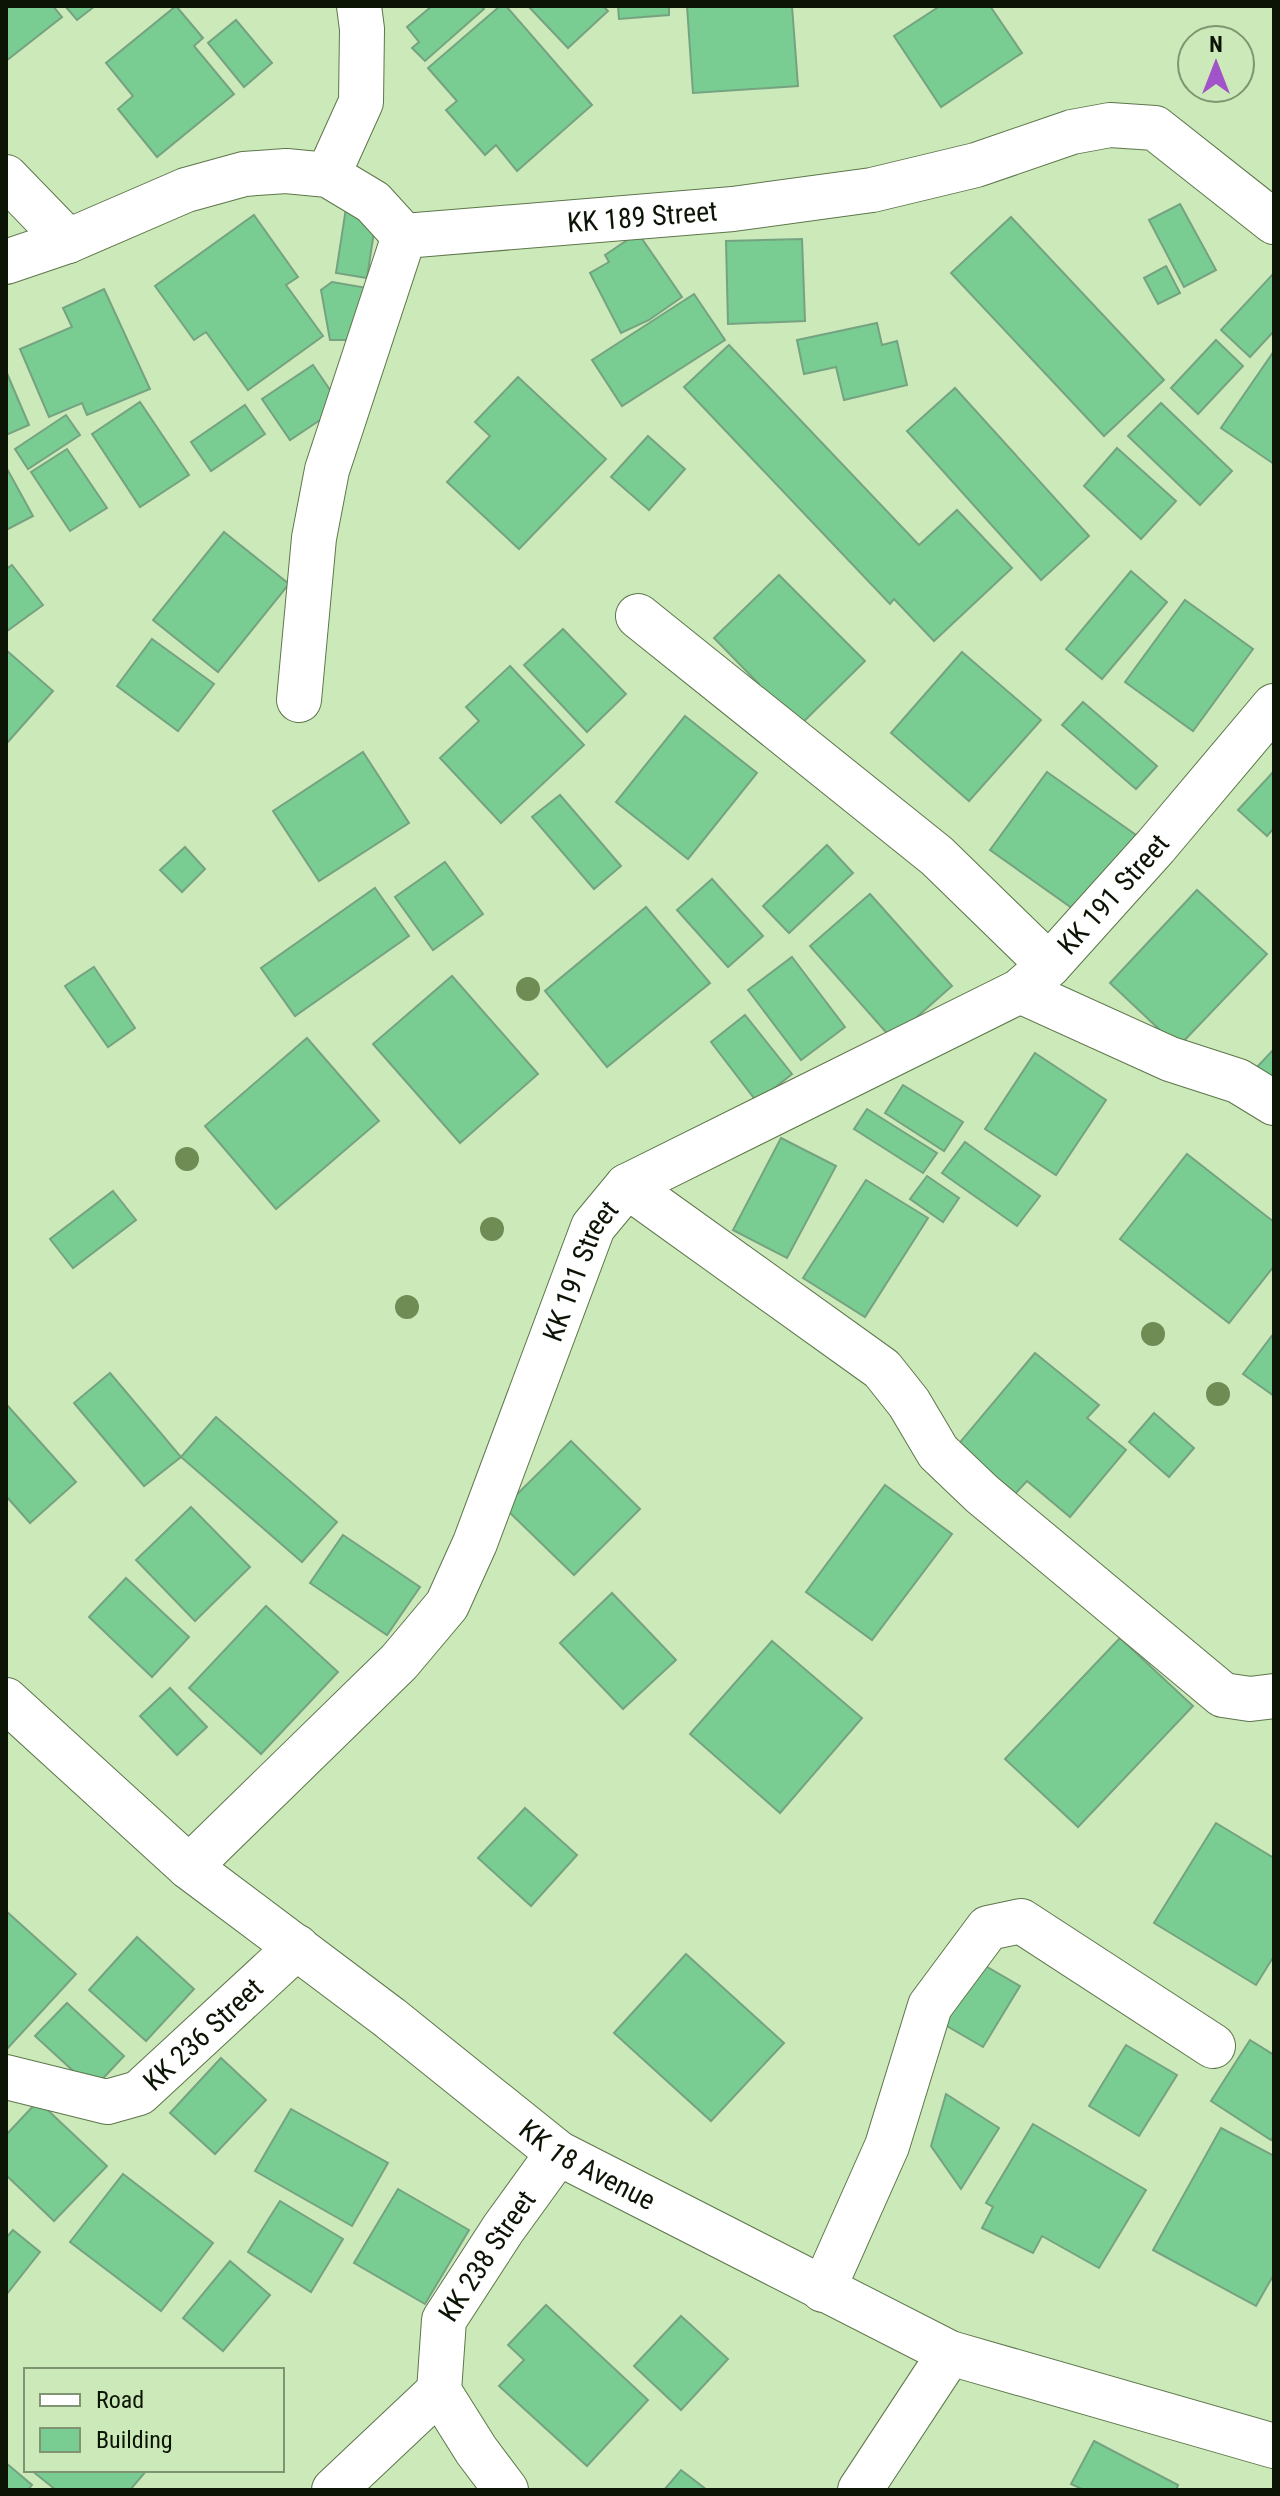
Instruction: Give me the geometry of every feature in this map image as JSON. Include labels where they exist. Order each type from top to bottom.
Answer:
[{"type":"street","points":[[328,175],[361,102],[362,29],[359,6]]},
{"type":"street","name":"KK 189 Street","points":[[404,236],[733,209],[872,190],[976,165],[1072,132],[1110,125],[1155,128],[1274,222]]},
{"type":"street","points":[[6,262],[68,241],[186,190],[244,174],[286,171],[328,175],[373,202],[404,236],[327,470],[314,538],[299,700]]},
{"type":"street","points":[[6,177],[68,241]]},
{"type":"street","points":[[638,616],[937,856],[1034,978],[1170,1059],[1238,1081],[1274,1103]]},
{"type":"street","name":"KK 191 Street","points":[[189,1867],[399,1662],[447,1605],[475,1543],[593,1227],[627,1186],[1034,978],[1156,846],[1274,706]]},
{"type":"street","points":[[627,1186],[882,1369],[909,1403],[938,1452],[982,1494],[1223,1695],[1250,1699],[1274,1696]]},
{"type":"street","name":"KK 18 Avenue","points":[[6,1700],[189,1867],[390,2018],[558,2153],[950,2353],[1274,2446]]},
{"type":"street","points":[[823,2290],[887,2146],[930,2006],[988,1928],[1021,1921],[1213,2046]]},
{"type":"street","name":"KK 236 Street","points":[[6,2077],[107,2102],[139,2093],[297,1947]]},
{"type":"street","name":"KK 238 Street","points":[[439,2391],[444,2320],[503,2229],[558,2153]]},
{"type":"street","points":[[860,2490],[950,2353]]},
{"type":"street","points":[[334,2490],[439,2391],[476,2450],[506,2490]]},
{"type":"building","points":[[6,6],[53,6],[62,17],[6,61]]},
{"type":"building","points":[[65,6],[95,6],[77,20]]},
{"type":"building","points":[[176,6],[203,38],[194,46],[234,94],[157,157],[118,109],[133,96],[106,63]]},
{"type":"building","points":[[432,6],[481,6],[484,9],[425,61],[412,48],[419,42],[407,27]]},
{"type":"building","points":[[500,6],[506,6],[592,105],[517,171],[496,145],[485,155],[446,110],[457,101],[428,68]]},
{"type":"building","points":[[528,6],[603,6],[608,11],[568,48]]},
{"type":"building","points":[[618,6],[669,6],[669,15],[619,19]]},
{"type":"building","points":[[687,6],[792,6],[798,86],[693,93]]},
{"type":"building","points":[[940,6],[990,6],[1022,53],[941,107],[894,36]]},
{"type":"building","points":[[236,20],[272,63],[244,87],[208,43]]},
{"type":"building","points":[[1180,204],[1216,270],[1184,287],[1149,220]]},
{"type":"building","points":[[346,208],[377,212],[367,278],[336,273]]},
{"type":"building","points":[[254,215],[298,277],[286,285],[323,336],[248,390],[206,332],[194,340],[155,286]]},
{"type":"building","points":[[1011,217],[1164,380],[1104,436],[951,273]]},
{"type":"building","points":[[638,233],[682,297],[649,320],[621,333],[590,273],[609,262],[605,255]]},
{"type":"building","points":[[802,239],[805,321],[728,324],[726,241]]},
{"type":"building","points":[[1166,266],[1180,293],[1158,304],[1144,278]]},
{"type":"building","points":[[1274,273],[1274,331],[1250,357],[1221,330]]},
{"type":"building","points":[[332,282],[367,288],[356,340],[330,340],[321,290]]},
{"type":"building","points":[[104,289],[150,389],[87,415],[82,403],[49,417],[20,349],[72,327],[63,308]]},
{"type":"building","points":[[694,294],[725,340],[622,406],[592,360]]},
{"type":"building","points":[[877,323],[882,345],[897,341],[907,385],[844,400],[836,367],[804,374],[797,340]]},
{"type":"building","points":[[1216,340],[1243,366],[1198,414],[1171,388]]},
{"type":"building","points":[[729,345],[919,545],[957,510],[1012,568],[934,641],[894,599],[890,604],[684,387]]},
{"type":"building","points":[[1274,351],[1274,464],[1221,428]]},
{"type":"building","points":[[313,365],[341,406],[290,440],[262,399]]},
{"type":"building","points":[[6,371],[29,425],[6,435]]},
{"type":"building","points":[[518,377],[606,459],[519,549],[447,482],[490,436],[475,422]]},
{"type":"building","points":[[955,388],[1089,536],[1041,580],[907,431]]},
{"type":"building","points":[[140,402],[189,475],[140,507],[92,434]]},
{"type":"building","points":[[1161,403],[1232,471],[1200,505],[1128,436]]},
{"type":"building","points":[[245,405],[265,434],[211,471],[191,442]]},
{"type":"building","points":[[66,415],[80,435],[28,469],[15,449]]},
{"type":"building","points":[[648,436],[685,469],[649,510],[611,477]]},
{"type":"building","points":[[1117,448],[1176,501],[1141,539],[1084,486]]},
{"type":"building","points":[[67,449],[107,508],[70,531],[31,472]]},
{"type":"building","points":[[6,467],[33,516],[6,530]]},
{"type":"building","points":[[224,532],[289,584],[218,672],[153,620]]},
{"type":"building","points":[[12,565],[43,605],[7,631],[6,569]]},
{"type":"building","points":[[1131,571],[1167,602],[1102,679],[1066,649]]},
{"type":"building","points":[[779,575],[865,661],[789,736],[748,695],[759,684],[714,638]]},
{"type":"building","points":[[1185,600],[1253,649],[1193,731],[1125,682]]},
{"type":"building","points":[[563,629],[626,694],[587,732],[524,665]]},
{"type":"building","points":[[152,639],[214,684],[178,731],[117,686]]},
{"type":"building","points":[[6,650],[53,691],[6,744]]},
{"type":"building","points":[[962,652],[1041,720],[969,801],[891,733]]},
{"type":"building","points":[[510,666],[584,745],[501,823],[440,758],[479,721],[466,707]]},
{"type":"building","points":[[1083,702],[1157,766],[1136,789],[1062,725]]},
{"type":"building","points":[[685,716],[757,773],[688,859],[616,802]]},
{"type":"building","points":[[363,752],[409,823],[319,881],[273,811]]},
{"type":"building","points":[[1274,771],[1274,828],[1267,836],[1238,810]]},
{"type":"building","points":[[1047,772],[1136,835],[1079,913],[990,850]]},
{"type":"building","points":[[560,795],[621,866],[594,889],[532,817]]},
{"type":"building","points":[[827,845],[853,873],[789,933],[763,906]]},
{"type":"building","points":[[185,847],[205,869],[182,892],[160,870]]},
{"type":"building","points":[[445,862],[483,914],[433,950],[395,897]]},
{"type":"building","points":[[712,879],[763,936],[728,967],[677,910]]},
{"type":"building","points":[[375,888],[409,936],[295,1016],[261,968]]},
{"type":"building","points":[[1197,890],[1267,954],[1178,1047],[1110,983]]},
{"type":"building","points":[[870,894],[952,986],[892,1039],[810,946]]},
{"type":"building","points":[[646,907],[710,983],[607,1067],[545,991]]},
{"type":"building","points":[[792,957],[845,1027],[801,1060],[748,990]]},
{"type":"building","points":[[94,967],[135,1028],[108,1047],[65,986]]},
{"type":"building","points":[[452,976],[538,1074],[460,1143],[373,1044]]},
{"type":"building","points":[[745,1015],[792,1074],[757,1102],[711,1042]]},
{"type":"building","points":[[307,1038],[379,1121],[276,1209],[205,1126]]},
{"type":"building","points":[[1274,1049],[1274,1082],[1257,1067]]},
{"type":"building","points":[[1035,1053],[1106,1100],[1056,1175],[985,1129]]},
{"type":"building","points":[[903,1085],[963,1122],[944,1151],[885,1113]]},
{"type":"building","points":[[867,1109],[937,1153],[923,1173],[854,1129]]},
{"type":"building","points":[[781,1138],[836,1166],[787,1258],[733,1230]]},
{"type":"building","points":[[965,1142],[1040,1196],[1017,1226],[942,1173]]},
{"type":"building","points":[[1187,1154],[1274,1222],[1274,1266],[1229,1323],[1120,1239]]},
{"type":"building","points":[[927,1176],[959,1198],[943,1222],[910,1199]]},
{"type":"building","points":[[866,1180],[928,1218],[865,1317],[803,1278]]},
{"type":"building","points":[[113,1191],[136,1220],[73,1268],[50,1239]]},
{"type":"building","points":[[1274,1333],[1274,1396],[1243,1374]]},
{"type":"building","points":[[1035,1353],[1099,1405],[1087,1418],[1126,1450],[1070,1517],[1027,1481],[1014,1495],[956,1447]]},
{"type":"building","points":[[110,1373],[181,1457],[144,1486],[74,1403]]},
{"type":"building","points":[[6,1404],[76,1482],[30,1523],[6,1496]]},
{"type":"building","points":[[1154,1413],[1194,1448],[1169,1477],[1129,1442]]},
{"type":"building","points":[[216,1417],[337,1522],[302,1562],[181,1457]]},
{"type":"building","points":[[571,1441],[640,1509],[574,1575],[504,1507]]},
{"type":"building","points":[[885,1485],[952,1534],[872,1640],[806,1592]]},
{"type":"building","points":[[191,1507],[250,1567],[195,1621],[136,1560]]},
{"type":"building","points":[[343,1535],[420,1587],[387,1635],[310,1583]]},
{"type":"building","points":[[126,1578],[189,1637],[152,1677],[89,1617]]},
{"type":"building","points":[[612,1593],[676,1660],[623,1709],[560,1643]]},
{"type":"building","points":[[266,1606],[338,1672],[261,1754],[189,1688]]},
{"type":"building","points":[[1120,1638],[1193,1706],[1078,1827],[1005,1759]]},
{"type":"building","points":[[772,1641],[862,1718],[780,1813],[690,1734]]},
{"type":"building","points":[[170,1688],[207,1727],[177,1755],[140,1716]]},
{"type":"building","points":[[525,1808],[577,1855],[531,1906],[478,1858]]},
{"type":"building","points":[[1216,1823],[1274,1858],[1274,1956],[1256,1985],[1154,1923]]},
{"type":"building","points":[[6,1911],[76,1974],[6,2050]]},
{"type":"building","points":[[137,1937],[194,1989],[146,2041],[89,1990]]},
{"type":"building","points":[[686,1954],[784,2043],[711,2121],[614,2033]]},
{"type":"building","points":[[977,1961],[1020,1986],[983,2047],[940,2022]]},
{"type":"building","points":[[67,2003],[124,2056],[93,2089],[35,2036]]},
{"type":"building","points":[[1250,2040],[1274,2055],[1274,2135],[1271,2140],[1211,2101]]},
{"type":"building","points":[[1126,2045],[1177,2075],[1139,2136],[1089,2106]]},
{"type":"building","points":[[221,2058],[266,2100],[215,2154],[170,2113]]},
{"type":"building","points":[[946,2094],[999,2128],[961,2189],[931,2146]]},
{"type":"building","points":[[38,2101],[107,2166],[54,2221],[6,2175],[6,2135]]},
{"type":"building","points":[[291,2109],[388,2163],[352,2226],[255,2171]]},
{"type":"building","points":[[1033,2124],[1146,2190],[1099,2268],[1042,2236],[1033,2253],[982,2228],[993,2207],[986,2203]]},
{"type":"building","points":[[1221,2128],[1274,2156],[1274,2274],[1256,2306],[1153,2250]]},
{"type":"building","points":[[123,2174],[213,2243],[161,2311],[70,2242]]},
{"type":"building","points":[[398,2189],[469,2230],[425,2304],[354,2263]]},
{"type":"building","points":[[280,2201],[343,2239],[311,2292],[248,2252]]},
{"type":"building","points":[[13,2230],[40,2252],[6,2295],[6,2238]]},
{"type":"building","points":[[230,2261],[270,2295],[223,2351],[183,2318]]},
{"type":"building","points":[[546,2305],[648,2400],[587,2466],[499,2386],[524,2360],[508,2345]]},
{"type":"building","points":[[681,2316],[728,2359],[681,2410],[634,2366]]},
{"type":"building","points":[[1094,2441],[1178,2485],[1176,2490],[1084,2490],[1071,2484]]},
{"type":"building","points":[[6,2463],[32,2485],[28,2490],[6,2490]]},
{"type":"building","points":[[681,2470],[707,2490],[664,2490]]},
{"type":"building","points":[[34,2472],[145,2472],[130,2490],[56,2490]]}]
